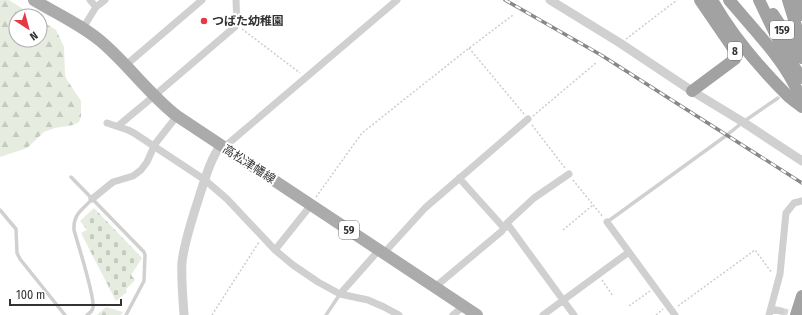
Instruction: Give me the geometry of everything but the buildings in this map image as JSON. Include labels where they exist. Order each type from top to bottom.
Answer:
[{"type":"highway","name":"8","points":[[692,91],[735,59],[737,54],[700,0]]},
{"type":"highway","points":[[712,0],[733,33],[764,70],[783,97],[802,117]]},
{"type":"highway","points":[[729,0],[781,62],[791,78],[802,102]]},
{"type":"highway","points":[[759,0],[777,40],[788,59],[802,78]]},
{"type":"highway","name":"159","points":[[765,0],[780,27],[802,58]]},
{"type":"highway","points":[[788,0],[802,45]]},
{"type":"highway","points":[[797,0],[802,15]]},
{"type":"highway","points":[[783,97],[802,107]]},
{"type":"highway","points":[[796,315],[802,296]]},
{"type":"main road","name":"高松津幡線","points":[[34,0],[83,28],[103,43],[126,65],[154,96],[177,116],[477,315]]},
{"type":"street","points":[[90,0],[96,8]]},
{"type":"street","points":[[83,28],[96,8],[105,0]]},
{"type":"street","points":[[126,65],[202,0]]},
{"type":"street","points":[[118,126],[236,25],[236,0]]},
{"type":"street","points":[[184,315],[182,294],[182,262],[189,228],[216,151],[229,143],[397,0]]},
{"type":"street","points":[[550,0],[620,43],[802,161]]},
{"type":"street","points":[[92,199],[113,182],[133,176],[141,170],[147,162],[154,146],[177,116]]},
{"type":"street","points":[[340,294],[424,208],[528,119]]},
{"type":"street","points":[[107,123],[134,133],[205,180],[227,199],[275,250],[293,265],[318,282],[340,294],[368,300],[399,315]]},
{"type":"street","points":[[435,287],[502,231],[507,223],[534,198],[569,174]]},
{"type":"street","points":[[459,178],[504,228]]},
{"type":"street","points":[[781,311],[770,312],[778,281],[786,213],[794,203],[802,201]]},
{"type":"street","points":[[275,250],[310,205]]},
{"type":"street","points":[[607,222],[673,313]]},
{"type":"street","points":[[504,228],[509,226],[574,315]]},
{"type":"street","points":[[542,315],[629,252]]},
{"type":"street","points":[[453,315],[464,306]]},
{"type":"lane","points":[[607,222],[743,122],[783,97]]},
{"type":"lane","points":[[72,177],[142,250],[145,255],[144,281],[126,315]]},
{"type":"lane","points":[[87,315],[92,309],[92,295],[73,222],[77,214],[92,199]]},
{"type":"lane","points":[[0,210],[16,229],[17,247],[20,259],[65,315]]},
{"type":"lane","points":[[326,315],[340,294]]},
{"type":"path","points":[[620,43],[677,0]]},
{"type":"path","points":[[310,205],[362,133],[513,15]]},
{"type":"path","points":[[236,25],[306,77]]},
{"type":"path","points":[[469,48],[528,119],[607,222]]},
{"type":"path","points":[[528,119],[597,62]]},
{"type":"path","points":[[563,230],[593,205]]},
{"type":"path","points":[[212,315],[262,237]]},
{"type":"path","points":[[673,313],[755,250],[778,281]]},
{"type":"path","points":[[598,275],[613,296]]},
{"type":"path","points":[[629,306],[654,287]]},
{"type":"green space","points":[[0,0],[9,0],[22,8],[8,8],[8,48],[48,48],[48,25],[56,30],[64,47],[65,75],[81,101],[81,117],[79,122],[73,125],[55,128],[44,132],[27,148],[0,157]]},
{"type":"green space","points":[[94,208],[142,258],[131,275],[135,280],[126,289],[127,292],[116,301],[81,233],[87,230],[80,221]]},
{"type":"green space","points":[[106,307],[123,312],[121,315],[97,315]]},
{"type":"tunnel","points":[[781,311],[795,315]]},
{"type":"railway","points":[[505,0],[601,55],[802,183]]},
{"type":"place","name":"つばた幼稚園","points":[[204,21]]}]
